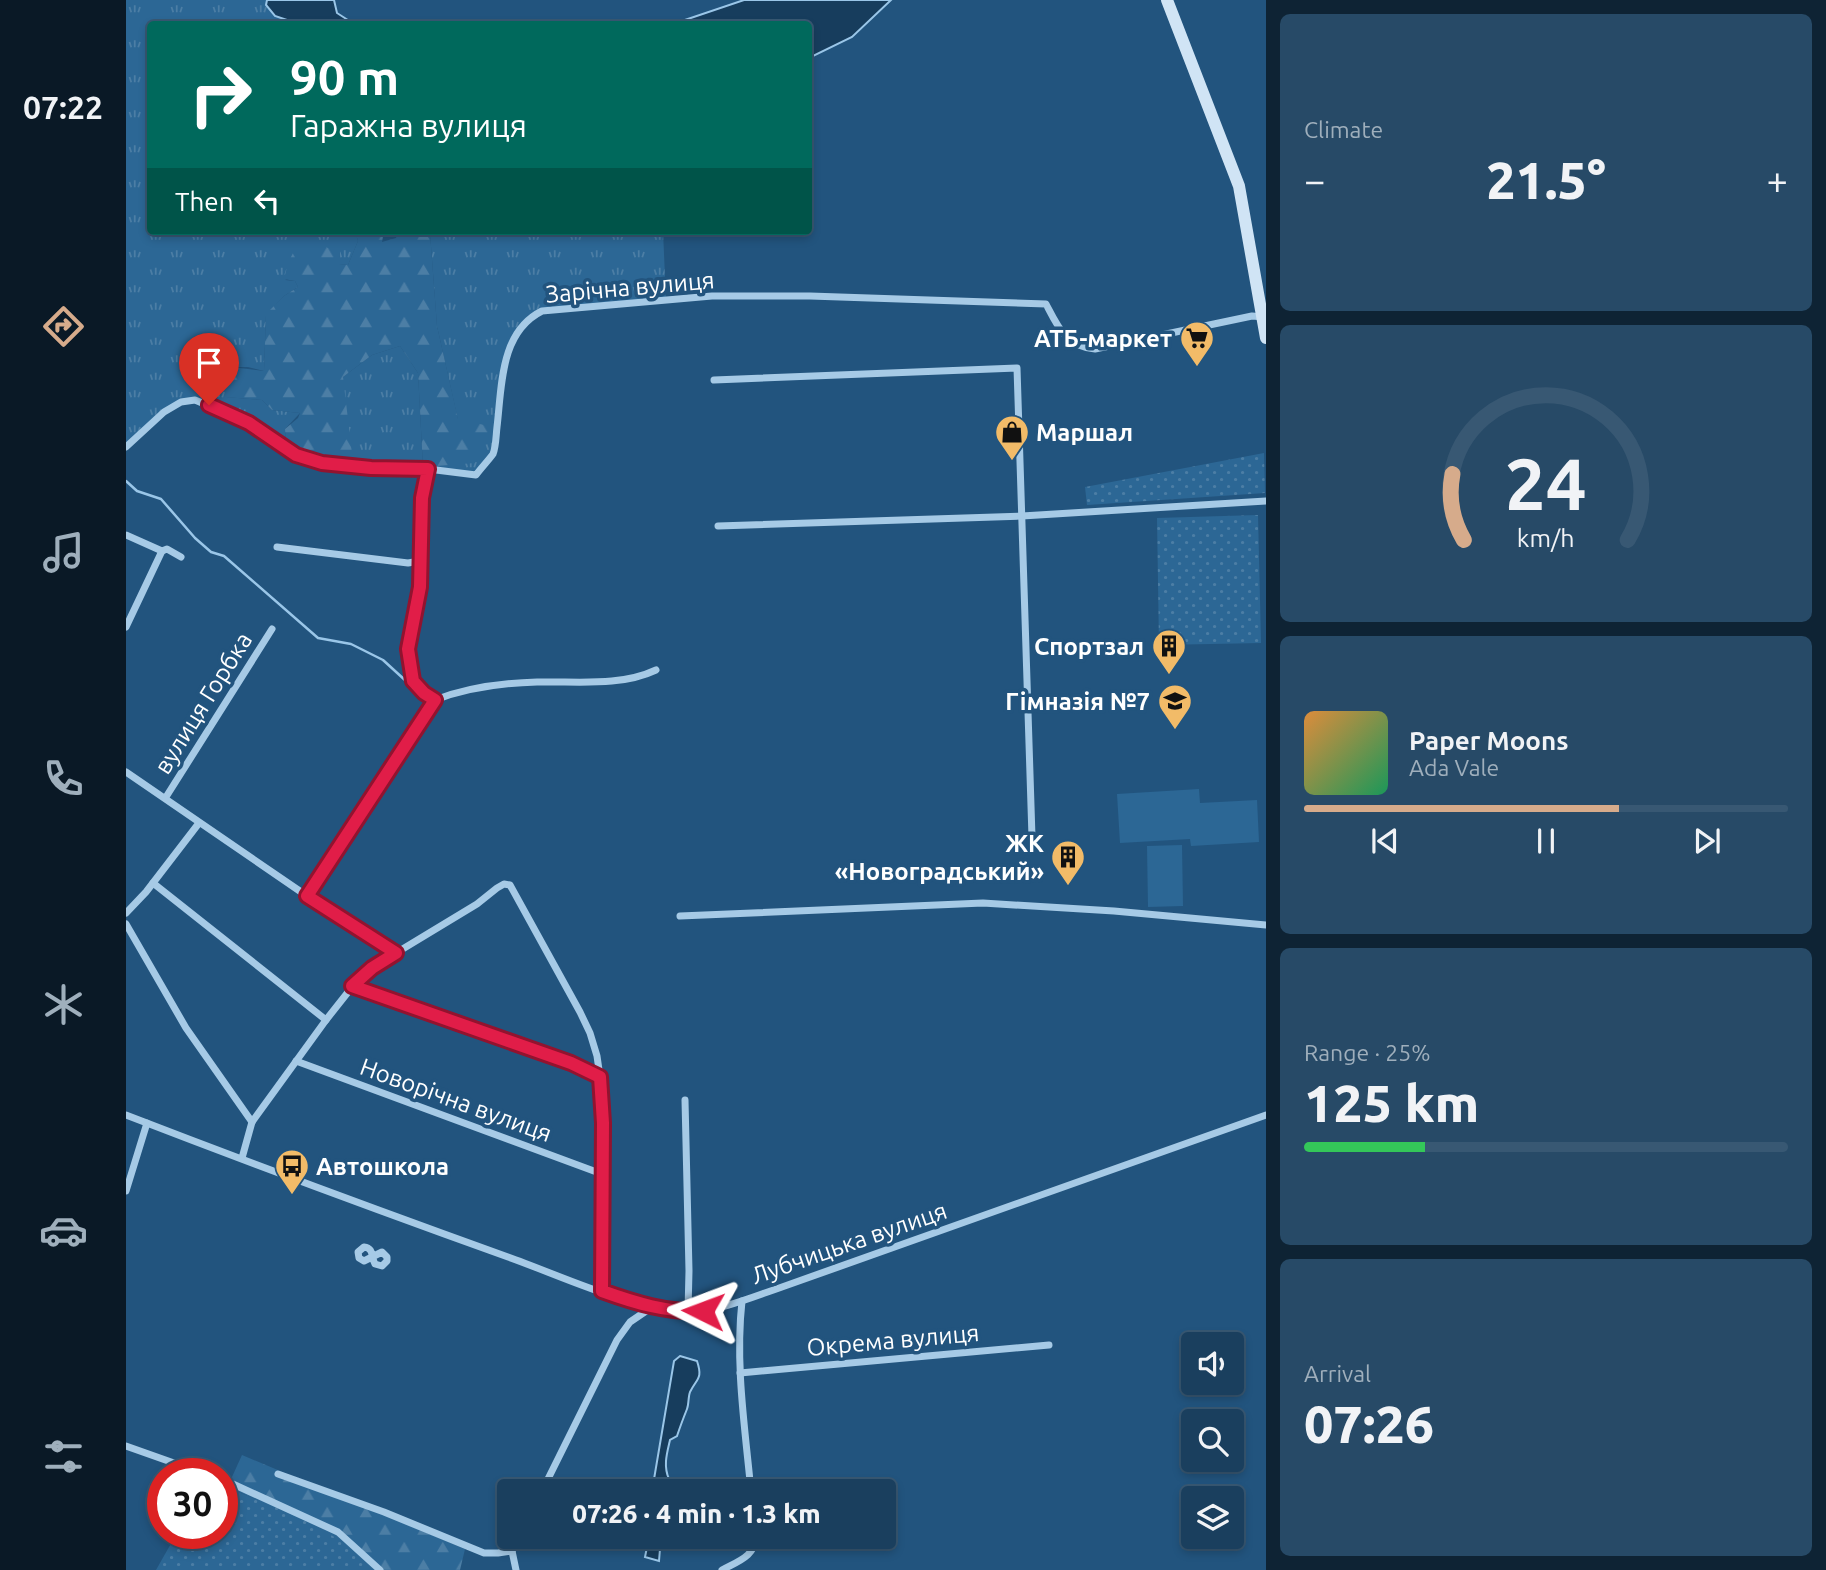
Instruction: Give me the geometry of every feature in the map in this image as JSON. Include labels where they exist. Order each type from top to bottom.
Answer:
[{"type":"main road","points":[[1167,0],[1239,186],[1265,317],[1266,338]]},
{"type":"street","name":"Зарічна вулиця","points":[[126,447],[164,412],[181,402],[195,400],[249,423],[296,455],[322,463],[371,468],[428,469],[476,475],[494,452],[505,365],[510,346],[529,318],[542,311],[712,296],[810,296],[1046,304],[1071,341],[1077,346],[1094,349],[1252,316],[1265,317]]},
{"type":"street","points":[[714,380],[1017,368],[1032,837]]},
{"type":"street","points":[[428,469],[422,498],[420,587],[408,649],[413,681],[435,700]]},
{"type":"street","points":[[718,526],[1022,516],[1266,501]]},
{"type":"street","points":[[126,535],[162,551],[167,550],[181,556]]},
{"type":"street","points":[[277,547],[408,563],[420,561]]},
{"type":"street","points":[[126,627],[162,551]]},
{"type":"street","name":"вулиця Горбка","points":[[166,797],[272,629]]},
{"type":"street","points":[[307,896],[435,700],[458,691],[533,682],[614,681],[656,670]]},
{"type":"street","points":[[126,772],[307,896],[396,953]]},
{"type":"street","points":[[126,913],[199,823]]},
{"type":"street","points":[[153,883],[326,1020]]},
{"type":"street","points":[[242,1158],[252,1122],[352,986],[372,968],[477,904],[497,888],[504,884],[510,885],[590,1033],[597,1056],[600,1077],[602,1291]]},
{"type":"street","points":[[680,916],[983,902],[1266,925]]},
{"type":"street","points":[[126,924],[186,1028],[252,1122]]},
{"type":"street","points":[[352,986],[571,1063],[600,1077]]},
{"type":"street","name":"Новорічна вулиця","points":[[296,1061],[602,1174]]},
{"type":"street","points":[[685,1100],[688,1311]]},
{"type":"street","name":"Лубчицька вулиця","points":[[126,1115],[363,1205],[602,1291],[652,1307],[688,1311],[703,1311],[742,1300],[1266,1115]]},
{"type":"street","points":[[126,1191],[147,1123]]},
{"type":"street","points":[[373,1256],[364,1261],[359,1258],[358,1252],[368,1247],[371,1249],[374,1264],[382,1266],[387,1261],[382,1252],[373,1256]]},
{"type":"street","points":[[742,1300],[739,1330],[740,1373],[750,1479]]},
{"type":"street","points":[[548,1479],[617,1340],[630,1322],[652,1307]]},
{"type":"street","name":"Окрема вулиця","points":[[740,1373],[1049,1345]]},
{"type":"street","points":[[126,1447],[158,1458]]},
{"type":"street","points":[[278,1474],[384,1511],[484,1553],[512,1551],[516,1570]]},
{"type":"street","points":[[238,1486],[338,1532],[380,1570]]},
{"type":"street","points":[[722,1570],[750,1554],[753,1549]]},
{"type":"green space","points":[[126,0],[267,0],[266,5],[287,20],[147,21],[147,235],[356,235],[358,241],[348,265],[338,264],[340,252],[285,280],[295,281],[298,287],[284,296],[266,315],[264,371],[231,367],[226,397],[262,400],[272,410],[300,413],[285,429],[286,446],[343,377],[372,355],[400,346],[418,373],[423,467],[458,420],[437,326],[430,235],[663,235],[666,300],[542,311],[529,318],[510,346],[494,452],[476,475],[371,468],[296,455],[209,405],[181,402],[126,447]]},
{"type":"green space","points":[[356,235],[383,235],[382,242],[396,238],[397,235],[430,235],[437,326],[458,419],[493,427],[475,463],[423,467],[418,373],[400,346],[372,355],[343,377],[353,462],[286,446],[285,429],[300,413],[272,410],[262,400],[225,397],[225,385],[231,367],[264,371],[266,314],[284,296],[298,287],[295,281],[284,279],[295,249],[322,243],[328,248],[337,246],[340,252],[339,264],[348,265],[358,241]]},
{"type":"green space","points":[[1264,453],[1265,493],[1087,505],[1085,487]]},
{"type":"green space","points":[[1258,515],[1261,643],[1159,645],[1157,518]]},
{"type":"green space","points":[[1199,789],[1200,803],[1257,800],[1259,842],[1191,846],[1190,839],[1120,843],[1117,794]]},
{"type":"green space","points":[[1182,845],[1183,906],[1148,907],[1147,846]]},
{"type":"green space","points":[[242,1455],[465,1549],[460,1570],[375,1570],[307,1522],[238,1492],[238,1464]]},
{"type":"green space","points":[[238,1492],[323,1530],[359,1555],[375,1570],[156,1570],[168,1549],[238,1549]]},
{"type":"shaded area","points":[[267,0],[334,0],[337,13],[349,21],[287,21],[275,16],[266,5]]},
{"type":"shaded area","points":[[744,0],[891,0],[852,37],[812,57],[812,21],[682,21]]},
{"type":"shaded area","points":[[680,1356],[697,1361],[698,1378],[690,1392],[688,1407],[677,1436],[670,1440],[666,1464],[669,1479],[654,1479],[674,1361]]},
{"type":"shaded area","points":[[647,1549],[660,1549],[659,1561],[645,1557]]},
{"type":"waterway","points":[[126,481],[137,491],[161,499],[195,538],[211,552],[224,556],[318,638],[351,644],[383,660],[406,681]]},
{"type":"place","name":"АТБ-маркет","points":[[1197,368]]},
{"type":"place","name":"Маршал","points":[[1012,462]]},
{"type":"place","name":"Спортзал","points":[[1169,676]]},
{"type":"place","name":"Гімназія №7","points":[[1175,731]]},
{"type":"place","name":"ЖК «Новоградський»","points":[[1068,887]]},
{"type":"place","name":"Автошкола","points":[[292,1196]]},
{"type":"route","points":[[209,405],[249,423],[296,455],[322,463],[371,468],[428,469],[422,498],[420,587],[408,649],[413,681],[435,700],[307,896],[396,953],[360,977],[352,986],[571,1063],[600,1077],[603,1123],[602,1291],[652,1307],[703,1311]]}]
